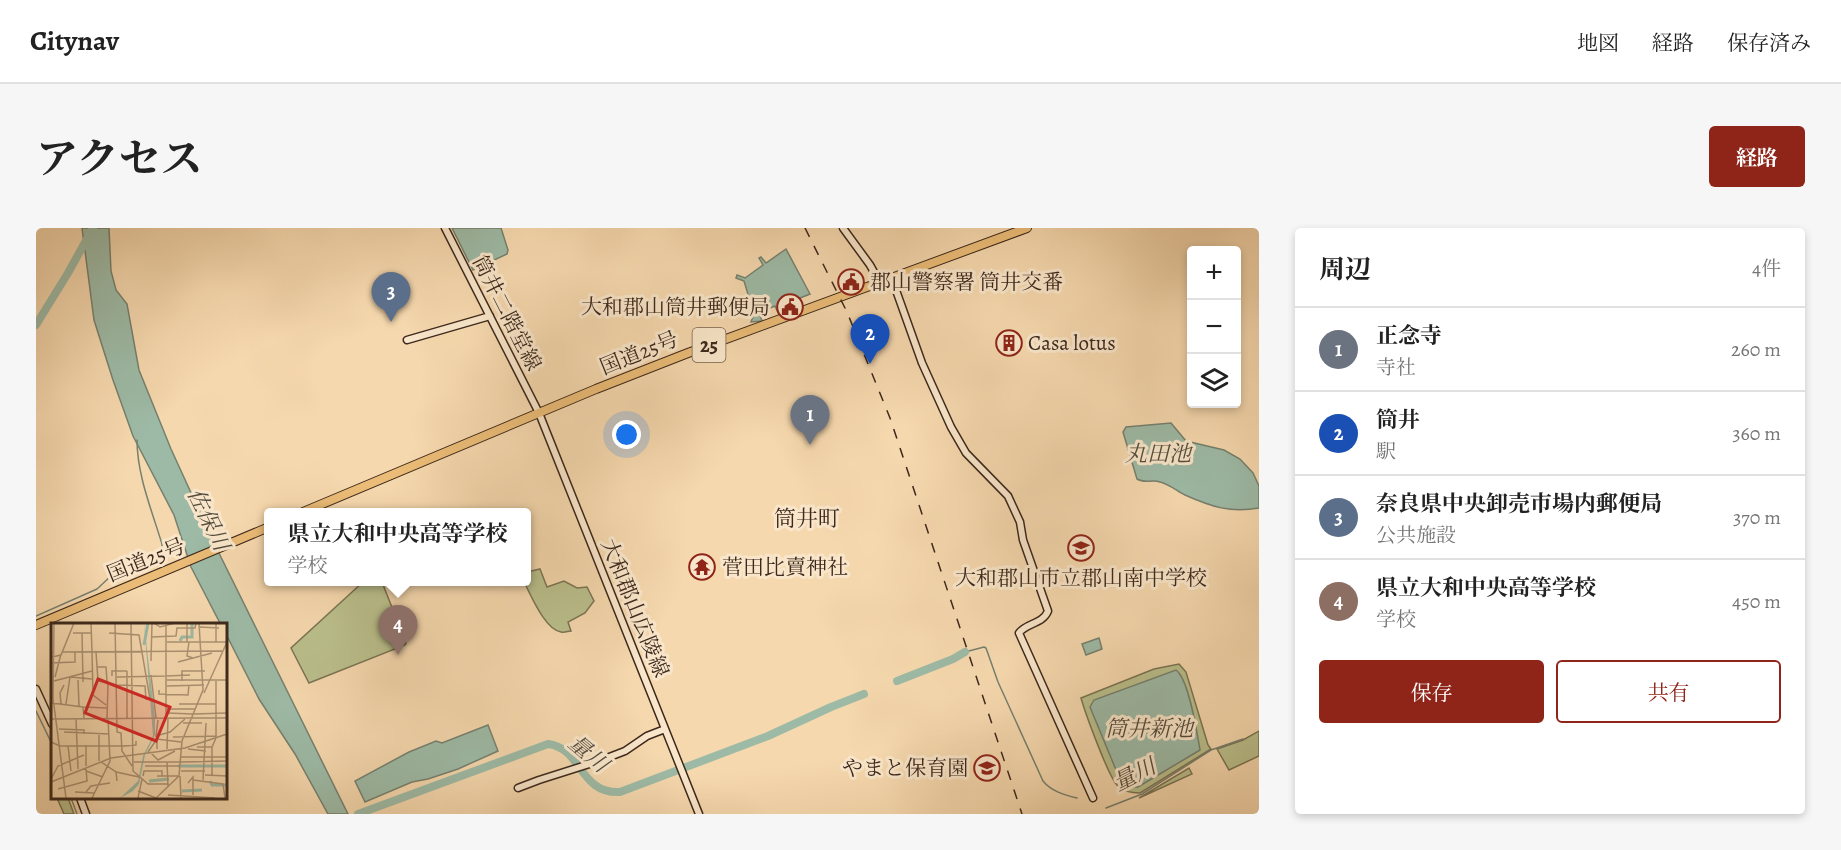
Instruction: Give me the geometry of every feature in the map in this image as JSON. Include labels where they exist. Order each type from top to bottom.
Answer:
[{"type":"highway","name":"国道25号","points":[[315,508],[688,353],[1027,228]]},
{"type":"highway","name":"国道25号","points":[[36,625],[264,530]]},
{"type":"street","name":"筒井二階堂線","points":[[445,228],[539,413]]},
{"type":"street","points":[[843,228],[880,283]]},
{"type":"street","points":[[892,279],[922,363],[951,427],[971,459],[1005,492],[1020,522],[1023,540],[1048,611],[1044,618],[1022,629],[1019,633],[1093,798]]},
{"type":"street","points":[[407,340],[490,316]]},
{"type":"street","name":"大和郡山広陵線","points":[[539,413],[699,814]]},
{"type":"street","points":[[36,689],[51,722]]},
{"type":"street","points":[[518,788],[625,751],[647,736],[665,729]]},
{"type":"street","points":[[80,799],[86,814]]},
{"type":"green space","points":[[540,569],[547,587],[564,581],[577,588],[587,587],[594,601],[585,613],[568,622],[571,631],[555,630],[544,619],[526,586],[531,586],[531,571]]},
{"type":"green space","points":[[359,586],[384,586],[406,643],[309,683],[291,648]]},
{"type":"green space","name":"筒井新池","points":[[1179,664],[1186,672],[1211,749],[1140,793],[1125,791],[1114,781],[1109,771],[1081,698],[1154,669]]},
{"type":"green space","points":[[1259,731],[1259,756],[1229,770],[1217,749],[1243,740]]},
{"type":"green space","points":[[1189,768],[1192,774],[1139,798]]},
{"type":"green space","points":[[57,799],[68,799],[74,814],[64,814]]},
{"type":"water","points":[[82,228],[109,228],[111,271],[116,290],[127,304],[139,370],[171,449],[214,543],[348,814],[328,814],[295,754],[259,699],[226,634],[226,623],[220,623],[191,567],[174,515],[133,436],[94,320]]},
{"type":"water","points":[[452,228],[501,228],[508,250],[507,254],[473,270]]},
{"type":"water","points":[[786,249],[810,294],[800,298],[802,305],[795,308],[792,301],[779,306],[782,314],[779,315],[775,306],[760,315],[762,321],[751,322],[754,314],[744,281],[736,278],[737,275],[745,278],[763,265],[759,258],[761,257],[766,263]]},
{"type":"water","name":"丸田池","points":[[1171,423],[1186,441],[1224,450],[1240,459],[1253,473],[1259,486],[1259,508],[1239,510],[1221,508],[1185,495],[1163,483],[1137,479],[1123,432],[1126,427]]},
{"type":"water","points":[[1099,638],[1102,649],[1086,655],[1082,644]]},
{"type":"water","name":"筒井新池","points":[[1176,670],[1181,675],[1189,695],[1200,750],[1138,787],[1132,787],[1121,782],[1090,707],[1094,700]]},
{"type":"water","points":[[488,725],[498,751],[458,769],[412,782],[365,802],[355,781],[409,752],[436,741],[442,743]]},
{"type":"waterway","points":[[36,325],[93,228]]},
{"type":"waterway","points":[[36,616],[97,589],[112,575],[159,555],[162,544],[142,480],[137,440]]},
{"type":"waterway","name":"量川","points":[[965,652],[986,648],[998,682],[1043,781],[1058,792],[1077,798]]},
{"type":"waterway","name":"量川","points":[[897,681],[965,652]]},
{"type":"waterway","name":"量川","points":[[358,814],[548,744],[568,753],[596,786],[607,791],[620,792],[768,736],[864,694]]},
{"type":"waterway","points":[[36,711],[51,742]]},
{"type":"waterway","name":"量川","points":[[1106,808],[1142,794],[1211,750],[1243,739]]},
{"type":"waterway","points":[[71,799],[77,814]]},
{"type":"railway","points":[[805,228],[847,312],[890,418],[1022,814]]},
{"type":"place","name":"郡山警察署 筒井交番","points":[[851,282]]},
{"type":"place","name":"大和郡山筒井郵便局","points":[[790,307]]},
{"type":"place","name":"奈良県中央卸売市場内郵便局","points":[[391,322]]},
{"type":"place","name":"Casa lotus","points":[[1009,343]]},
{"type":"place","name":"筒井","points":[[870,364]]},
{"type":"place","name":"正念寺","points":[[810,445]]},
{"type":"place","name":"大和郡山市立郡山南中学校","points":[[1081,548]]},
{"type":"place","name":"菅田比賣神社","points":[[702,567]]},
{"type":"place","name":"県立大和中央高等学校","points":[[398,655]]},
{"type":"place","name":"やまと保育園","points":[[987,768]]},
{"type":"district","name":"筒井町","points":[[807,518]]},
{"type":"water label","name":"佐保川","points":[[209,519]]}]
